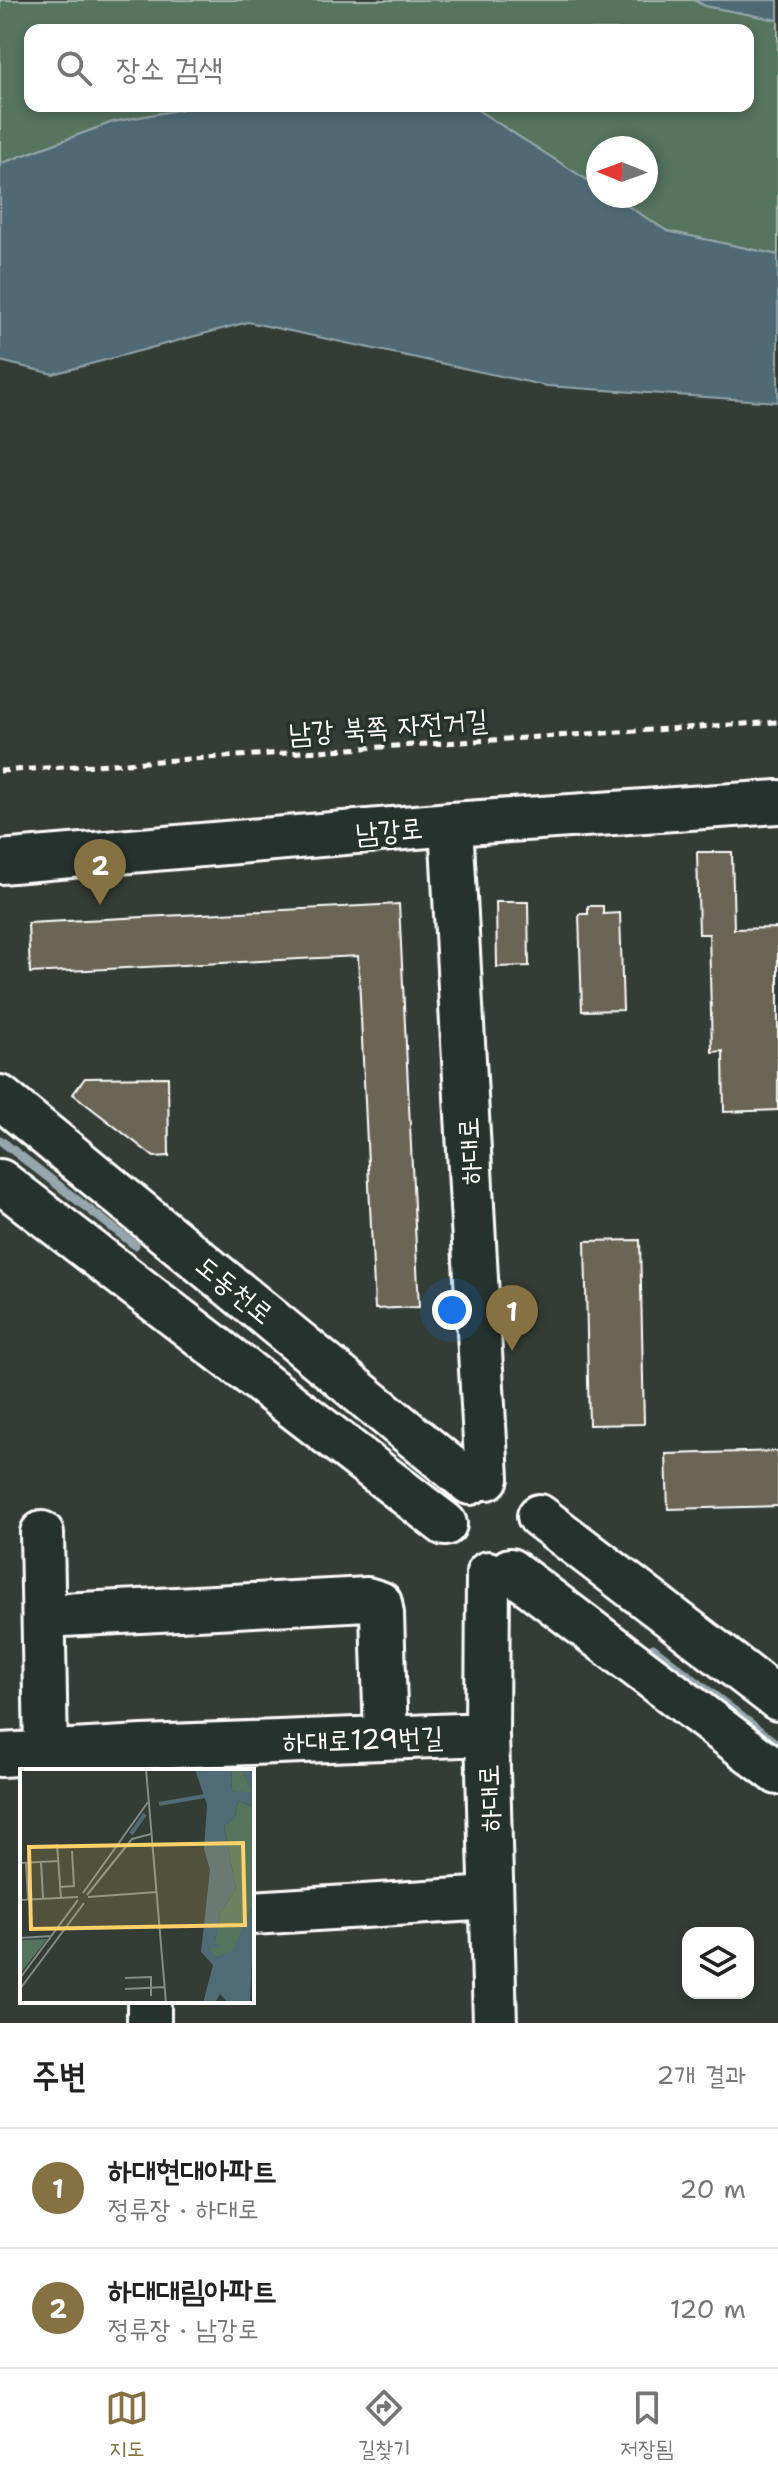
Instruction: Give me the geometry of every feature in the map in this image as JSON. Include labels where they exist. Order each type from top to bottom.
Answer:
[{"type":"street","name":"남강로","points":[[0,862],[451,824],[778,802]]},
{"type":"street","name":"하대로","points":[[451,824],[479,1480]]},
{"type":"street","name":"도동천로","points":[[0,1097],[479,1480]]},
{"type":"street","name":"도동천로","points":[[0,1181],[445,1524]]},
{"type":"street","points":[[501,1478],[515,1483],[535,1503],[539,1516],[540,1532],[535,1548],[524,1561],[499,1571],[474,1569],[453,1552],[447,1539],[445,1524],[452,1500],[460,1490],[479,1480],[501,1478]]},
{"type":"street","points":[[539,1516],[778,1699]]},
{"type":"street","points":[[42,1533],[46,1753]]},
{"type":"street","name":"하대로","points":[[495,2023],[487,1734],[499,1571]]},
{"type":"street","points":[[499,1571],[778,1773]]},
{"type":"street","points":[[44,1616],[367,1599],[380,1603],[386,1738]]},
{"type":"street","name":"하대로129번길","points":[[0,1755],[46,1753],[143,1759],[386,1738],[487,1734]]},
{"type":"street","points":[[254,1913],[491,1898]]},
{"type":"path","name":"남강 북쪽 자전거길","points":[[0,771],[778,722]]},
{"type":"green space","points":[[0,0],[694,0],[705,6],[778,20],[778,255],[667,231],[631,208],[658,208],[658,136],[586,136],[586,179],[480,112],[754,112],[754,24],[24,24],[24,112],[167,112],[113,122],[0,164]]},
{"type":"water","points":[[694,0],[778,0],[778,20],[705,6]]},
{"type":"water","points":[[167,112],[480,112],[586,179],[586,208],[631,208],[667,231],[778,255],[778,402],[547,386],[248,322],[53,374],[0,361],[0,164],[113,122]]},
{"type":"building","points":[[697,852],[732,852],[734,929],[778,928],[778,1110],[724,1112],[723,1051],[712,1052],[709,934],[699,934]]},
{"type":"building","points":[[496,902],[528,902],[529,966],[497,967]]},
{"type":"building","points":[[399,904],[419,1307],[375,1309],[358,956],[30,973],[28,923]]},
{"type":"building","points":[[588,906],[603,906],[603,914],[620,913],[623,1010],[582,1011],[579,914],[588,914]]},
{"type":"building","points":[[168,1077],[169,1156],[154,1157],[73,1094],[85,1078]]},
{"type":"building","points":[[640,1240],[644,1424],[589,1425],[585,1241]]},
{"type":"building","points":[[778,1451],[778,1506],[668,1509],[666,1454]]},
{"type":"waterway","points":[[0,1140],[135,1245]]},
{"type":"waterway","points":[[653,1648],[778,1745]]},
{"type":"place","name":"하대대림아파트","points":[[100,905]]},
{"type":"place","name":"하대현대아파트","points":[[512,1351]]}]
